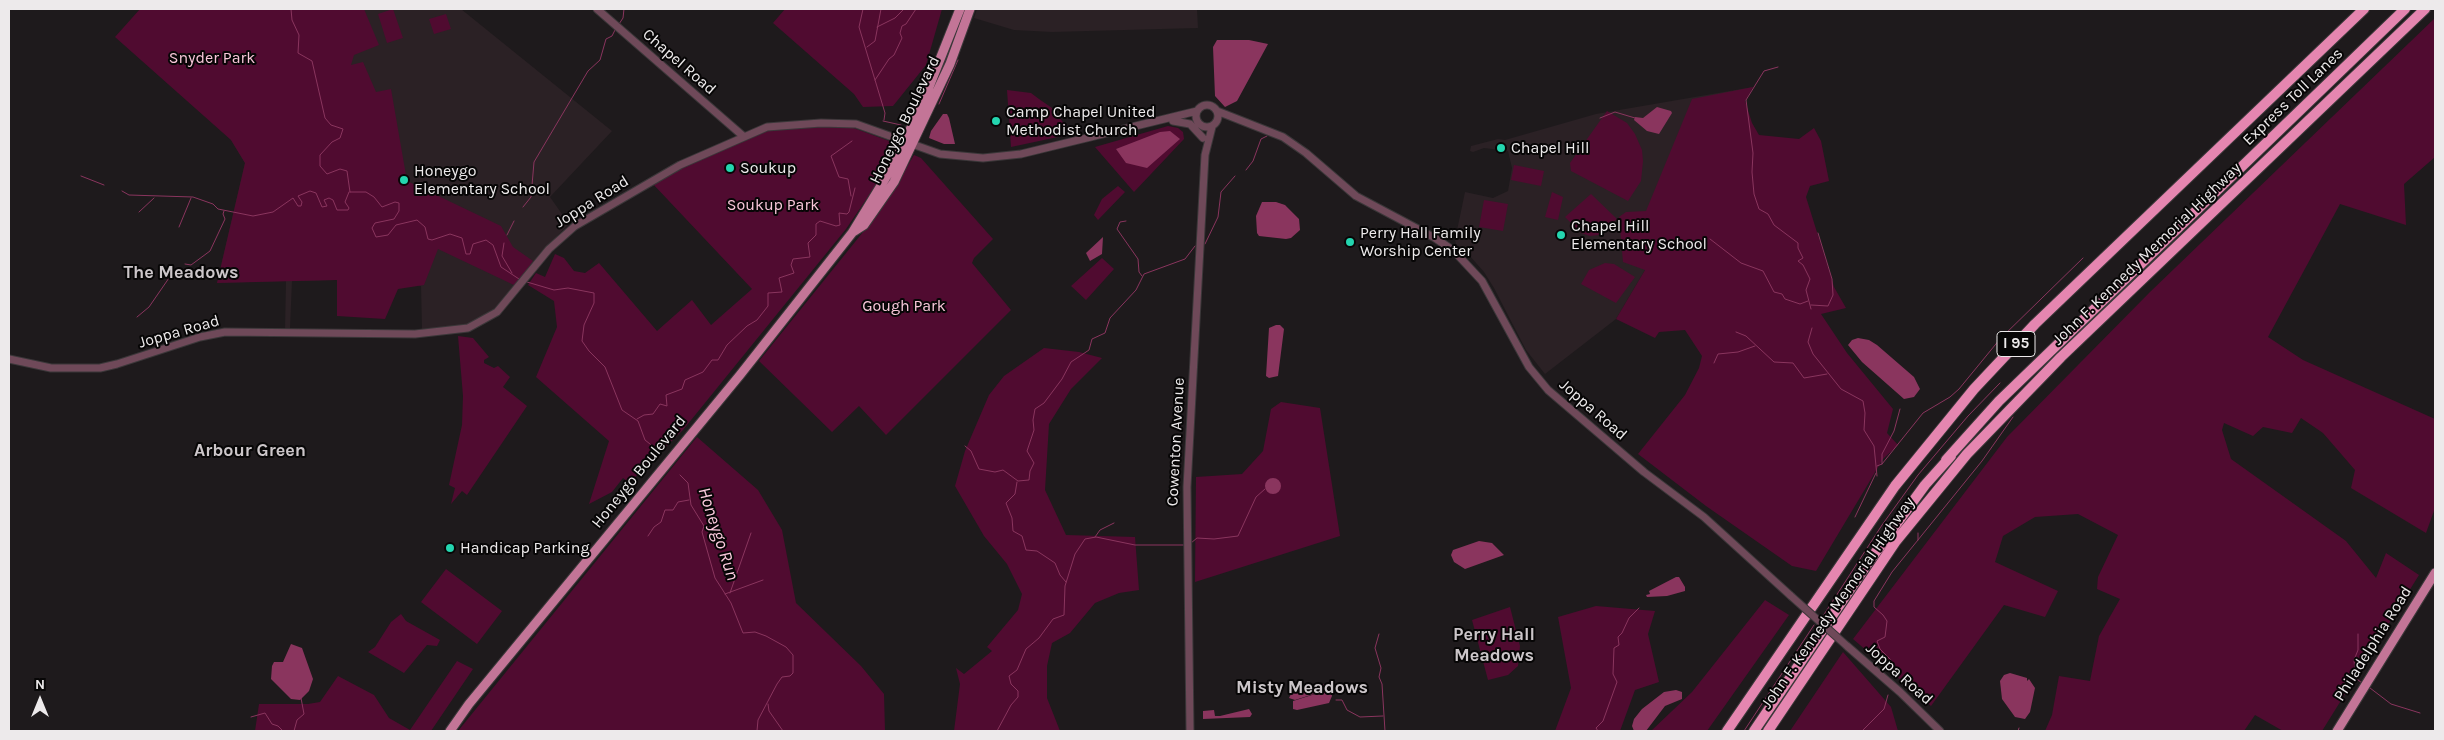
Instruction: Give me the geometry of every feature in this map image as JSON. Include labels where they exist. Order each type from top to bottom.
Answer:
[{"type":"highway","name":"John F. Kennedy Memorial Highway","points":[[1727,731],[1895,486],[1974,389],[2035,324],[2364,9]]},
{"type":"highway","name":"Express Toll Lanes","points":[[1946,460],[1999,400],[2406,9]]},
{"type":"highway","name":"John F. Kennedy Memorial Highway","points":[[1768,731],[1896,541],[1944,481],[1998,421],[2061,356],[2425,9]]},
{"type":"highway","points":[[1754,731],[1870,560],[1946,460],[1998,421]]},
{"type":"main road","name":"Honeygo Boulevard","points":[[450,731],[469,704],[746,367],[852,233],[864,225],[880,205],[894,182],[960,9]]},
{"type":"main road","name":"Honeygo Boulevard","points":[[908,143],[950,64],[970,9]]},
{"type":"main road","name":"Philadelphia Road","points":[[2336,731],[2435,573]]},
{"type":"street","name":"Chapel Road","points":[[597,9],[743,136]]},
{"type":"street","name":"Joppa Road","points":[[9,358],[51,368],[83,369],[118,364],[200,337],[225,332],[388,334],[453,331],[468,328],[489,318],[521,284],[559,238],[575,226],[680,165],[743,136],[776,125],[837,122],[862,126],[952,157],[998,157],[1037,151],[1158,120],[1181,116],[1197,111],[1201,106],[1207,105],[1235,120],[1268,130],[1289,141],[1356,196],[1435,238],[1454,251],[1482,281],[1529,367],[1548,390],[1644,472],[1704,517],[1905,697],[1940,731]]},
{"type":"street","points":[[1197,111],[1199,123]]},
{"type":"street","points":[[1215,124],[1217,111]]},
{"type":"street","name":"Joppa Road","points":[[1181,116],[1199,123],[1215,124],[1235,120]]},
{"type":"street","points":[[1158,120],[1160,123],[1187,122],[1194,126],[1203,138]]},
{"type":"street","name":"Cowenton Avenue","points":[[1190,731],[1186,487],[1205,155],[1199,123]]},
{"type":"street","name":"Cowenton Avenue","points":[[1205,155],[1215,124]]},
{"type":"shaded area","name":"Honeygo Elementary School","points":[[232,9],[461,9],[612,131],[550,197],[569,224],[539,254],[503,303],[487,315],[465,326],[422,329],[421,286],[338,280],[292,281],[290,329],[285,329],[286,281],[217,283],[245,163],[231,140]]},
{"type":"shaded area","points":[[977,9],[1197,9],[1198,28],[1052,32],[1014,30],[974,18]]},
{"type":"shaded area","points":[[1217,40],[1249,40],[1268,44],[1237,101],[1225,107],[1215,96],[1213,47]]},
{"type":"shaded area","name":"Chapel Hill Elementary School","points":[[1753,87],[1616,319],[1545,374],[1526,350],[1484,272],[1456,244],[1455,240],[1465,192],[1493,198],[1508,191],[1512,168],[1508,151],[1484,148],[1473,152],[1470,151],[1471,146],[1498,139],[1505,140],[1596,114]]},
{"type":"shaded area","points":[[1657,107],[1672,113],[1659,134],[1647,131],[1634,120],[1635,117],[1643,118]]},
{"type":"shaded area","points":[[943,114],[947,114],[949,118],[955,144],[944,144],[929,138],[931,131]]},
{"type":"shaded area","points":[[1170,131],[1180,139],[1147,168],[1126,163],[1116,149],[1160,132]]},
{"type":"shaded area","points":[[1262,202],[1276,202],[1285,205],[1299,219],[1300,230],[1291,238],[1286,239],[1259,236],[1257,233],[1256,216]]},
{"type":"shaded area","points":[[1103,237],[1102,254],[1090,261],[1086,253]]},
{"type":"shaded area","points":[[1280,325],[1284,329],[1278,376],[1269,378],[1266,376],[1269,328]]},
{"type":"shaded area","points":[[1858,338],[1869,340],[1877,345],[1914,377],[1920,389],[1914,397],[1904,399],[1862,362],[1848,345],[1852,340]]},
{"type":"shaded area","points":[[1273,478],[1281,486],[1273,494],[1265,486]]},
{"type":"shaded area","points":[[1479,541],[1492,543],[1504,555],[1465,569],[1454,562],[1451,555],[1453,550]]},
{"type":"shaded area","points":[[1679,577],[1685,587],[1685,591],[1667,596],[1647,597],[1646,595],[1650,594],[1649,591]]},
{"type":"shaded area","points":[[291,644],[302,648],[313,679],[309,691],[300,700],[291,699],[271,679],[274,662],[283,662]]},
{"type":"shaded area","points":[[2010,673],[2027,678],[2027,681],[2029,679],[2035,688],[2030,712],[2025,719],[2015,717],[2002,699],[2000,681],[2004,675]]},
{"type":"shaded area","points":[[1331,682],[1334,683],[1331,688],[1295,700],[1289,698],[1291,694]]},
{"type":"shaded area","points":[[1331,689],[1332,696],[1329,703],[1297,710],[1293,709],[1293,701]]},
{"type":"shaded area","points":[[1676,690],[1682,692],[1682,699],[1665,706],[1646,731],[1634,731],[1632,726],[1634,719],[1642,709],[1664,692]]},
{"type":"shaded area","points":[[1249,709],[1252,714],[1250,717],[1203,719],[1203,711],[1214,710],[1215,716],[1220,716]]},
{"type":"green space","name":"Snyder Park","points":[[140,9],[364,9],[379,45],[354,55],[351,65],[363,62],[376,92],[391,89],[407,181],[501,226],[513,247],[533,261],[516,286],[438,249],[424,285],[398,289],[385,319],[337,316],[337,280],[217,283],[245,163],[231,140],[115,37]]},
{"type":"green space","points":[[393,9],[403,38],[387,43],[378,14]]},
{"type":"green space","points":[[785,9],[942,9],[926,65],[893,106],[863,107],[854,94],[773,23]]},
{"type":"green space","points":[[446,14],[451,29],[434,34],[429,19]]},
{"type":"green space","points":[[2435,18],[2435,157],[2404,184],[2406,225],[2340,204],[2268,337],[2303,360],[2435,419],[2435,508],[2426,533],[2351,488],[2355,470],[2323,433],[2301,418],[2292,433],[2263,427],[2253,436],[2224,423],[2222,430],[2231,459],[2346,541],[2376,578],[2386,553],[2419,575],[2322,731],[2283,731],[2255,715],[2244,731],[2045,731],[2052,715],[2059,676],[2090,681],[2099,636],[2120,599],[2097,589],[2098,577],[2118,535],[2078,514],[2035,517],[2003,536],[1995,562],[2058,591],[2045,617],[2004,605],[1931,706],[1853,639],[2007,437],[2150,292]]},
{"type":"green space","points":[[1753,87],[1745,101],[1752,123],[1759,135],[1799,139],[1814,128],[1821,141],[1829,181],[1810,186],[1806,197],[1834,287],[1846,308],[1821,314],[1847,353],[1893,409],[1887,433],[1898,445],[1883,459],[1816,571],[1792,566],[1706,506],[1638,454],[1685,395],[1699,368],[1702,356],[1685,330],[1659,332],[1655,338],[1616,319],[1645,270],[1623,262],[1619,217],[1626,212],[1646,211],[1692,99]]},
{"type":"green space","points":[[1007,90],[1031,93],[1052,108],[1072,134],[1011,147]]},
{"type":"green space","points":[[1607,111],[1627,123],[1635,134],[1642,150],[1641,181],[1628,201],[1571,171],[1570,163]]},
{"type":"green space","name":"Soukup Park","points":[[800,126],[848,126],[892,142],[895,146],[876,185],[846,229],[683,430],[629,483],[623,478],[612,492],[589,504],[609,441],[536,377],[557,327],[554,301],[528,285],[536,273],[545,277],[555,254],[564,258],[574,271],[585,273],[599,263],[657,331],[692,300],[711,325],[752,289],[652,183],[667,174],[770,129]]},
{"type":"green space","points":[[1168,126],[1178,128],[1183,132],[1184,139],[1134,192],[1095,147]]},
{"type":"green space","name":"Gough Park","points":[[914,155],[921,158],[993,239],[974,258],[972,263],[1011,310],[886,435],[859,406],[832,432],[759,361],[880,211]]},
{"type":"green space","points":[[1514,165],[1544,171],[1541,186],[1511,180]]},
{"type":"green space","points":[[1118,186],[1125,192],[1098,220],[1094,215],[1102,199]]},
{"type":"green space","points":[[1552,192],[1563,197],[1558,220],[1545,217]]},
{"type":"green space","points":[[1591,194],[1617,219],[1599,235],[1590,236],[1581,233],[1565,217]]},
{"type":"green space","points":[[1484,200],[1508,204],[1503,231],[1479,227]]},
{"type":"green space","points":[[1102,258],[1114,269],[1086,300],[1071,286]]},
{"type":"green space","points":[[1605,263],[1614,264],[1635,277],[1616,303],[1581,284],[1589,270]]},
{"type":"green space","points":[[458,336],[473,338],[489,357],[484,360],[484,363],[494,368],[498,366],[510,377],[503,387],[527,406],[467,495],[462,491],[451,504],[455,488],[449,485],[462,425],[463,396]]},
{"type":"green space","points":[[1044,348],[1079,352],[1102,358],[1071,389],[1049,424],[1045,490],[1066,535],[1135,537],[1139,590],[1119,593],[1095,603],[1070,633],[1052,643],[1047,666],[1047,698],[1060,731],[954,731],[960,684],[956,668],[964,674],[992,651],[987,647],[1018,610],[1022,594],[1007,564],[984,536],[955,486],[965,451],[989,395],[1004,376]]},
{"type":"green space","points":[[1281,402],[1320,408],[1340,536],[1195,582],[1196,477],[1242,474],[1263,451],[1271,409]]},
{"type":"green space","points":[[697,437],[758,490],[782,530],[796,603],[861,666],[884,694],[885,731],[458,731]]},
{"type":"green space","points":[[446,569],[502,611],[477,644],[421,602]]},
{"type":"green space","points":[[1765,600],[1789,615],[1707,731],[1651,731],[1692,692]]},
{"type":"green space","points":[[1596,606],[1655,611],[1648,634],[1659,682],[1635,690],[1620,731],[1555,731],[1571,688],[1558,617]]},
{"type":"green space","points":[[1510,607],[1520,646],[1518,666],[1508,675],[1488,680],[1472,620]]},
{"type":"green space","points":[[401,614],[406,621],[440,640],[437,646],[427,645],[404,673],[368,652],[375,647],[391,622]]},
{"type":"green space","points":[[1843,652],[1891,707],[1898,731],[1790,731]]},
{"type":"green space","points":[[457,661],[473,669],[431,731],[255,731],[259,704],[308,704],[320,702],[338,676],[374,695],[389,718],[410,730]]},
{"type":"waterway","name":"Honeygo Run","points":[[291,9],[292,20],[299,35],[298,53],[312,61],[325,118],[331,125],[343,129],[340,138],[332,142],[320,155],[320,166],[327,174],[340,169],[347,171],[350,192]]},
{"type":"waterway","points":[[619,24],[623,18],[624,9]]},
{"type":"waterway","points":[[863,9],[859,27],[885,113],[884,120]]},
{"type":"waterway","points":[[867,47],[875,41],[881,9]]},
{"type":"waterway","points":[[877,27],[895,18],[904,9]]},
{"type":"waterway","points":[[875,80],[889,59],[894,55],[902,38],[900,33],[902,26],[906,24],[916,9]]},
{"type":"waterway","points":[[523,207],[531,197],[534,162],[588,71],[600,60],[606,39],[612,36],[615,30]]},
{"type":"waterway","points":[[939,104],[958,60]]},
{"type":"waterway","points":[[1778,67],[1764,71],[1746,100],[1753,153],[1754,194],[1759,209],[1768,214],[1774,225],[1798,243],[1798,248],[1803,258],[1798,261],[1803,265],[1810,279],[1806,290],[1811,309]]},
{"type":"waterway","points":[[1600,118],[1615,112],[1635,118]]},
{"type":"waterway","points":[[883,121],[901,125]]},
{"type":"waterway","points":[[1246,170],[1253,161],[1261,139],[1267,136]]},
{"type":"waterway","points":[[851,196],[848,179],[839,177],[831,156],[852,141]]},
{"type":"waterway","points":[[81,176],[104,185]]},
{"type":"waterway","points":[[1205,244],[1218,217],[1221,192],[1235,176]]},
{"type":"waterway","points":[[637,419],[644,415],[653,414],[660,404],[667,406],[666,395],[682,389],[685,380],[703,372],[712,360],[718,360],[727,345],[747,326],[757,320],[768,306],[768,293],[782,292],[779,278],[794,273],[791,265],[793,259],[810,257],[808,243],[816,235],[816,224],[820,221],[836,226],[840,225],[839,213],[847,214],[849,212],[855,188]]},
{"type":"waterway","points":[[122,191],[129,195],[193,197],[213,204],[218,209],[253,216],[273,212],[293,198],[298,206],[301,206],[302,202],[298,196],[310,191],[316,193],[322,207],[327,206],[324,200],[329,198],[333,200],[337,210],[348,210],[349,208],[345,202],[349,192]]},
{"type":"waterway","name":"Honeygo Run","points":[[350,192],[366,192],[374,197],[382,207],[395,202],[399,203],[399,211],[394,219],[375,223],[372,228],[376,237],[388,235],[396,225],[417,220],[425,227],[428,239],[432,240],[450,234],[462,238],[466,254],[470,254],[473,244],[486,240],[493,245],[501,267],[519,279]]},
{"type":"waterway","points":[[139,212],[154,198]]},
{"type":"waterway","points":[[179,227],[191,198]]},
{"type":"waterway","points":[[185,264],[191,265],[210,251],[225,219],[224,211]]},
{"type":"waterway","points":[[507,235],[514,221]]},
{"type":"waterway","points":[[1126,221],[1120,222],[1117,229],[1138,259],[1139,272],[1142,276]]},
{"type":"waterway","points":[[1811,305],[1828,306],[1833,295],[1832,279],[1818,233]]},
{"type":"waterway","points":[[1710,239],[1741,263],[1763,271],[1774,292],[1782,294],[1785,299],[1800,304],[1808,301]]},
{"type":"waterway","points":[[504,243],[502,256],[512,273]]},
{"type":"waterway","points":[[965,446],[971,451],[979,469],[995,472],[1003,470],[1018,481],[1029,480],[1030,471],[1034,463],[1027,451],[1034,430],[1035,409],[1044,403],[1062,379],[1071,362],[1089,350],[1092,339],[1105,333],[1110,318],[1136,290],[1144,274],[1185,259],[1195,246]]},
{"type":"waterway","points":[[1877,466],[1882,464],[1923,413],[1950,397],[1959,389],[2000,339],[2083,258]]},
{"type":"waterway","points":[[137,317],[149,307],[169,278]]},
{"type":"waterway","name":"Honeygo Run","points":[[527,282],[554,290],[568,288],[594,293],[594,303],[584,325],[582,341],[605,367],[622,410],[638,421],[645,440],[655,448]]},
{"type":"waterway","points":[[1812,328],[1808,342],[1813,354],[1841,389],[1863,401],[1865,413],[1864,430],[1874,446],[1877,476]]},
{"type":"waterway","points":[[1736,332],[1746,336],[1774,362],[1793,363],[1804,378],[1827,374]]},
{"type":"waterway","points":[[1714,363],[1718,354],[1738,352],[1755,346]]},
{"type":"waterway","points":[[1823,616],[1882,525],[1918,475],[1968,416],[2000,383]]},
{"type":"waterway","points":[[1882,464],[1882,454],[1894,431],[1900,409]]},
{"type":"waterway","points":[[1892,674],[1891,660],[1880,649],[1877,641],[1885,637],[1887,621],[1874,607],[1874,601],[1892,572],[1982,461],[2013,417]]},
{"type":"waterway","points":[[1855,517],[1876,473]]},
{"type":"waterway","name":"Honeygo Run","points":[[680,475],[688,483],[691,505],[704,526],[702,532],[715,578],[731,603],[743,633],[755,632],[766,636],[786,647],[793,655],[793,673],[790,676],[782,677],[777,684],[758,720],[757,731]]},
{"type":"waterway","points":[[1017,482],[1015,494],[1006,503],[1012,518],[1013,531],[1022,536],[1026,550],[1037,551],[1055,563],[1060,575],[1066,582]]},
{"type":"waterway","points":[[1191,543],[1197,538],[1214,539],[1238,536],[1256,497],[1265,489]]},
{"type":"waterway","points":[[648,536],[654,527],[661,522],[665,510],[673,510],[678,502],[689,500]]},
{"type":"waterway","points":[[1095,537],[1100,530],[1114,523]]},
{"type":"waterway","points":[[730,593],[751,533]]},
{"type":"waterway","points":[[1918,533],[1918,540]]},
{"type":"waterway","points":[[997,731],[1011,705],[1018,697],[1018,691],[1011,684],[1009,676],[1017,670],[1026,649],[1039,638],[1053,619],[1064,615],[1065,586],[1075,554],[1085,539],[1096,537],[1135,545],[1184,545]]},
{"type":"waterway","points":[[725,594],[763,580]]},
{"type":"waterway","points":[[1598,731],[1596,728],[1603,721],[1617,682],[1613,674],[1614,648],[1619,645],[1618,637],[1629,618],[1639,608]]},
{"type":"waterway","points":[[1744,731],[1814,625]]},
{"type":"waterway","points":[[1379,634],[1375,648],[1381,668],[1379,677],[1382,684],[1385,731]]},
{"type":"waterway","points":[[2358,634],[2358,650],[2354,660],[2355,671],[2353,676],[2362,683]]},
{"type":"waterway","points":[[2370,688],[2391,704],[2420,713]]},
{"type":"waterway","points":[[1862,731],[1884,709],[1888,695]]},
{"type":"waterway","name":"Honeygo Run","points":[[294,731],[297,720],[304,714],[301,698]]},
{"type":"waterway","points":[[1336,700],[1342,700],[1347,710],[1360,717],[1383,716]]},
{"type":"waterway","name":"Honeygo Run","points":[[768,704],[769,711],[783,731]]},
{"type":"waterway","points":[[251,717],[265,713],[272,724],[278,726],[283,731]]},
{"type":"place","name":"Camp Chapel United Methodist Church","points":[[996,121]]},
{"type":"place","name":"Chapel Hill","points":[[1501,148]]},
{"type":"place","name":"Soukup","points":[[730,168]]},
{"type":"place","name":"Honeygo Elementary School","points":[[404,180]]},
{"type":"place","name":"Chapel Hill Elementary School","points":[[1561,235]]},
{"type":"place","name":"Perry Hall Family Worship Center","points":[[1350,242]]},
{"type":"place","name":"Handicap Parking","points":[[450,548]]},
{"type":"district","name":"The Meadows","points":[[181,273]]},
{"type":"district","name":"Arbour Green","points":[[250,451]]},
{"type":"district","name":"Perry Hall Meadows","points":[[1494,645]]},
{"type":"district","name":"Misty Meadows","points":[[1302,688]]}]
